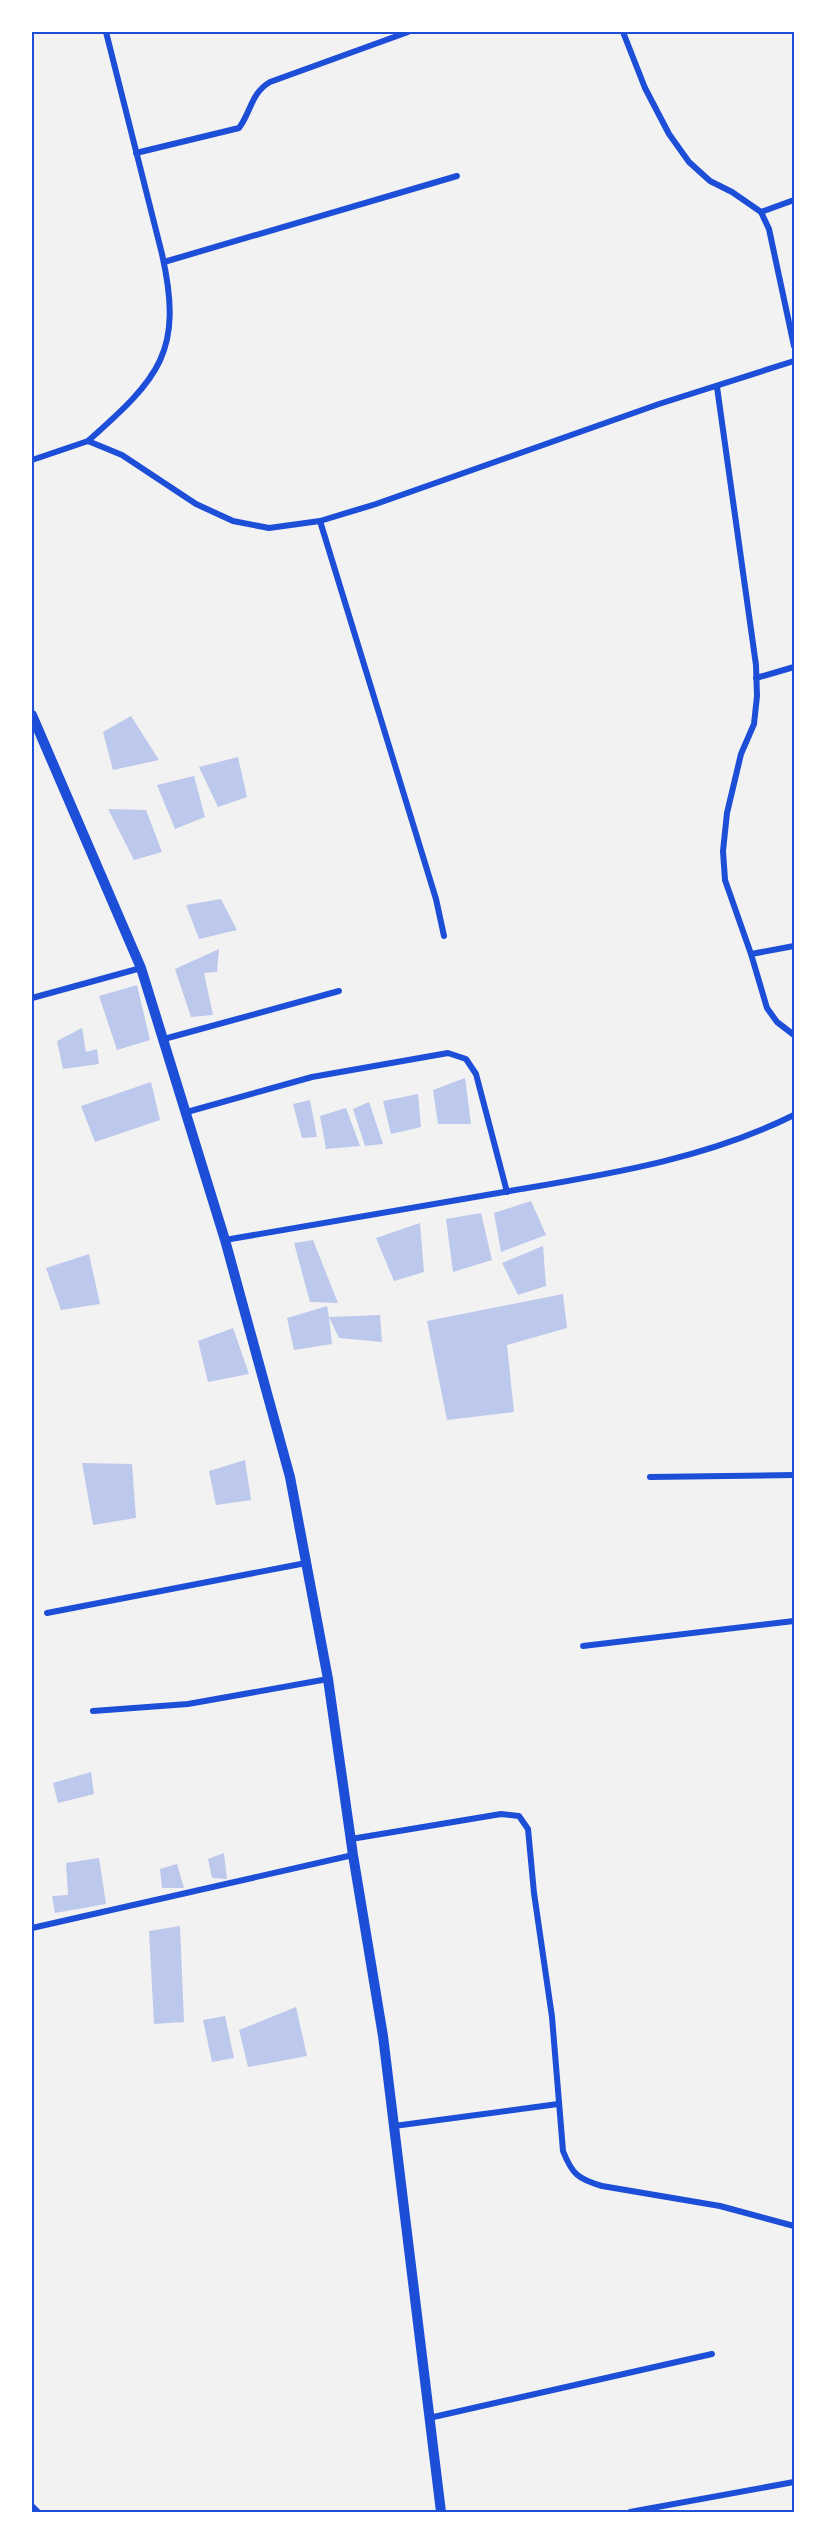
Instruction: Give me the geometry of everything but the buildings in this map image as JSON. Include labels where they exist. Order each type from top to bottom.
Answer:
[{"type":"street","points":[[32,460],[88,441],[139,394],[155,372],[168,342],[171,315],[169,284],[106,32]]},
{"type":"street","points":[[136,153],[239,128],[247,118],[253,99],[260,88],[270,82],[408,32]]},
{"type":"street","points":[[623,32],[645,88],[669,134],[688,162],[710,181],[732,192],[761,212],[769,229],[795,346]]},
{"type":"street","points":[[164,262],[457,176]]},
{"type":"street","points":[[761,212],[795,200]]},
{"type":"street","points":[[88,441],[122,455],[196,504],[233,521],[269,528],[320,521],[387,501],[659,404],[795,361]]},
{"type":"street","points":[[717,387],[756,678],[754,724],[741,754],[731,792],[723,851],[725,880],[751,954],[766,1008],[777,1022],[795,1035]]},
{"type":"street","points":[[320,521],[436,899],[444,936]]},
{"type":"street","points":[[756,678],[795,667]]},
{"type":"street","points":[[32,715],[141,968],[225,1240],[290,1477],[328,1679],[353,1855],[383,2036],[441,2512]]},
{"type":"street","points":[[751,954],[795,946]]},
{"type":"street","points":[[32,998],[141,968]]},
{"type":"street","points":[[164,1039],[339,991]]},
{"type":"street","points":[[187,1112],[312,1077],[448,1053],[466,1059],[476,1074],[507,1192]]},
{"type":"street","points":[[225,1240],[593,1178],[690,1155],[756,1134],[795,1115]]},
{"type":"street","points":[[650,1477],[795,1475]]},
{"type":"street","points":[[47,1613],[306,1563]]},
{"type":"street","points":[[583,1646],[795,1621]]},
{"type":"street","points":[[93,1711],[188,1704],[328,1679]]},
{"type":"street","points":[[351,1839],[501,1814],[519,1816],[528,1829],[534,1893],[552,2018],[563,2151],[570,2170],[584,2181],[602,2186],[720,2206],[794,2226]]},
{"type":"street","points":[[32,1928],[353,1855]]},
{"type":"street","points":[[394,2126],[558,2104]]},
{"type":"street","points":[[429,2418],[712,2354]]},
{"type":"street","points":[[630,2512],[795,2482]]},
{"type":"street","points":[[32,2506],[38,2512]]}]
